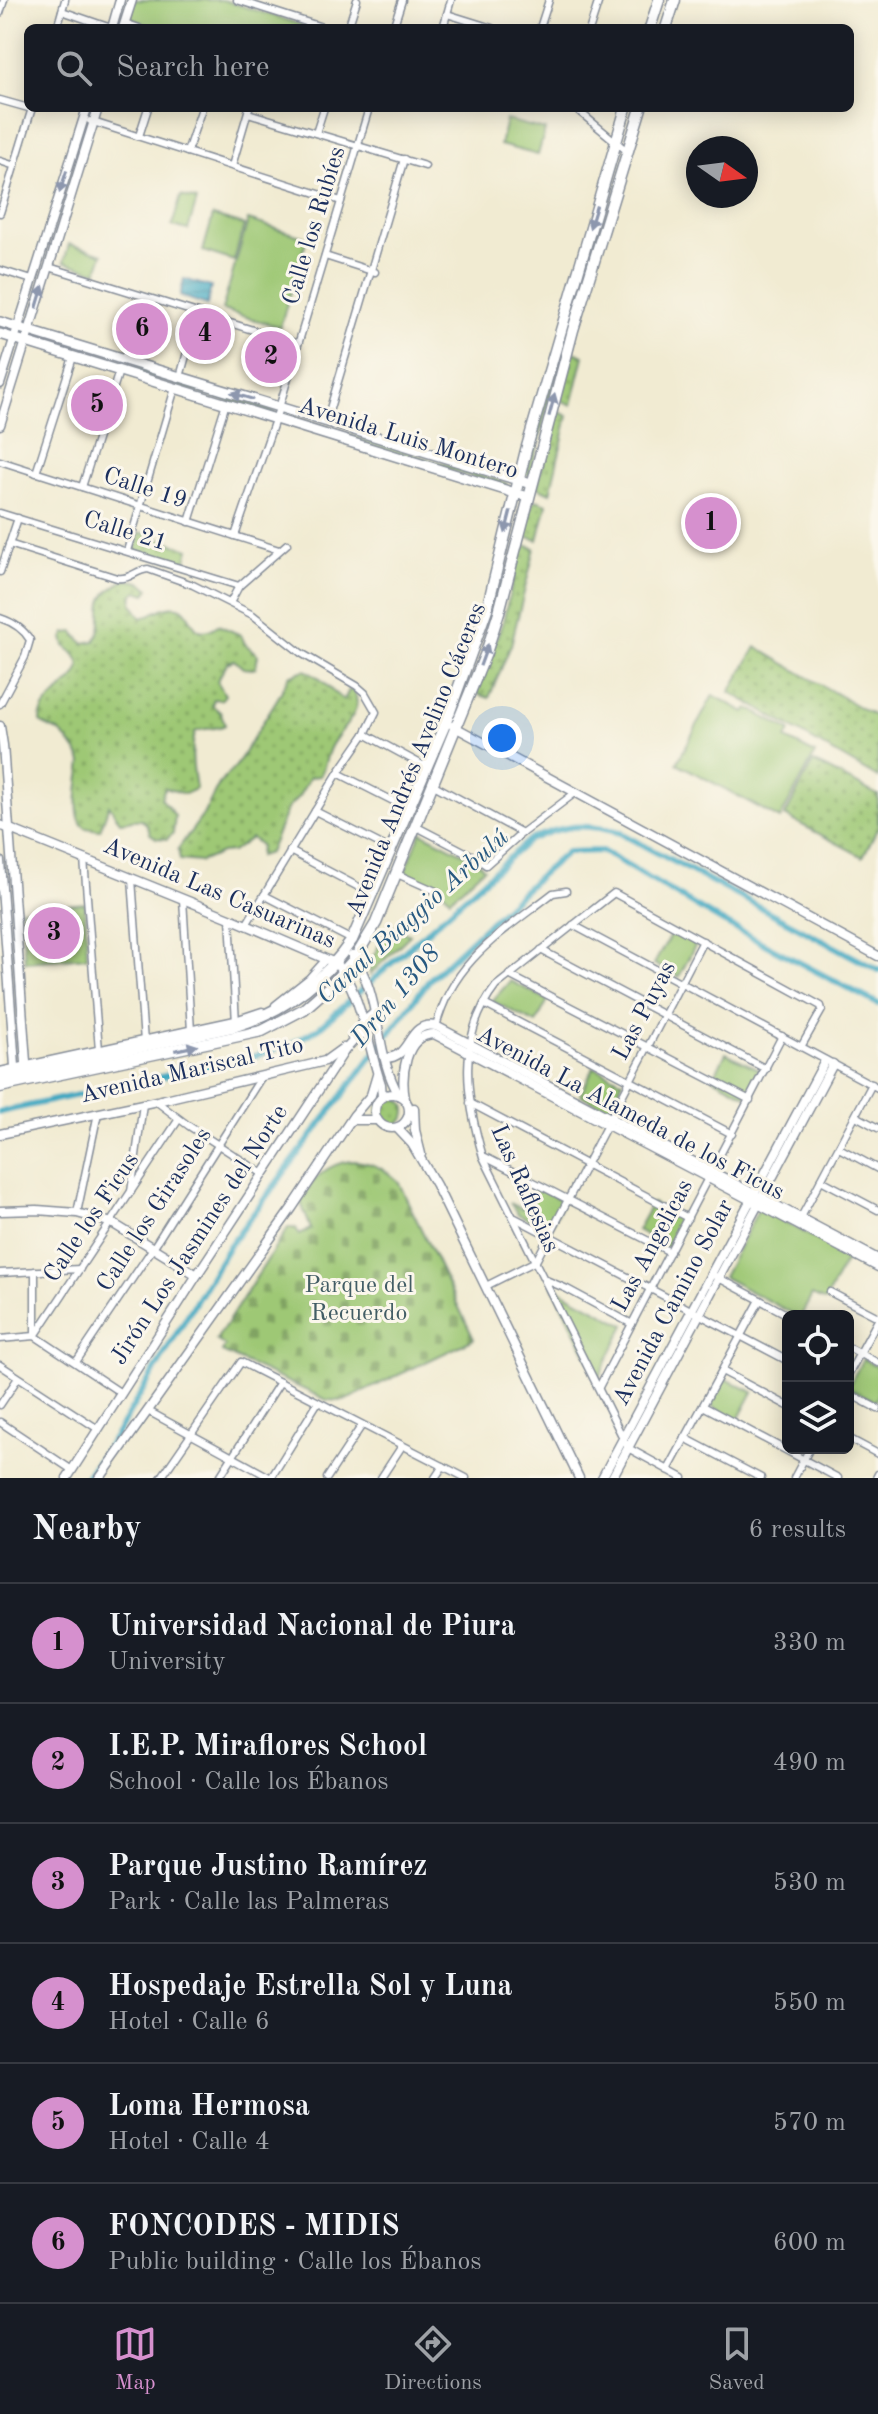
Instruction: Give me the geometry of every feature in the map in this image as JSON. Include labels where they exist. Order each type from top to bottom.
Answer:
[{"type":"highway","points":[[651,24],[659,0]]},
{"type":"highway","points":[[667,24],[675,0]]},
{"type":"highway","name":"Avenida Andrés Avelino Cáceres","points":[[0,1078],[250,1024],[285,1020],[304,1009],[355,958],[376,923],[397,874],[451,725],[487,609],[514,494],[562,319],[625,112]]},
{"type":"highway","name":"Avenida Andrés Avelino Cáceres","points":[[0,1087],[21,1074],[99,1052],[236,1023],[250,1024],[296,998],[349,945],[426,767],[451,725],[486,653],[573,330],[640,112]]},
{"type":"main road","name":"Avenida Luis Montero","points":[[0,322],[531,484]]},
{"type":"main road","name":"Avenida Luis Montero","points":[[0,334],[528,497]]},
{"type":"street","points":[[0,11],[4,0]]},
{"type":"street","points":[[58,24],[65,0]]},
{"type":"street","points":[[113,24],[120,0]]},
{"type":"street","points":[[125,24],[132,0]]},
{"type":"street","points":[[237,0],[312,24]]},
{"type":"street","points":[[349,24],[357,0]]},
{"type":"street","points":[[394,24],[402,0]]},
{"type":"street","points":[[444,24],[451,0]]},
{"type":"street","points":[[541,24],[549,0]]},
{"type":"street","points":[[591,24],[599,0]]},
{"type":"street","points":[[62,11],[100,24]]},
{"type":"street","points":[[447,14],[479,24]]},
{"type":"street","points":[[0,100],[24,107]]},
{"type":"street","points":[[0,213],[31,112]]},
{"type":"street","points":[[0,384],[86,112]]},
{"type":"street","points":[[0,425],[97,112]]},
{"type":"street","points":[[139,136],[147,112]]},
{"type":"street","points":[[187,152],[201,112]]},
{"type":"street","points":[[232,166],[248,112]]},
{"type":"street","points":[[255,112],[425,166]]},
{"type":"street","points":[[316,133],[323,112]]},
{"type":"street","name":"Calle los Rubíes","points":[[235,536],[279,408],[368,112]]},
{"type":"street","points":[[580,112],[627,151]]},
{"type":"street","points":[[83,119],[341,201]]},
{"type":"street","points":[[326,422],[404,159]]},
{"type":"street","points":[[0,161],[15,166]]},
{"type":"street","points":[[325,256],[372,271]]},
{"type":"street","points":[[49,267],[298,344]]},
{"type":"street","points":[[0,270],[32,280]]},
{"type":"street","points":[[180,377],[198,313]]},
{"type":"street","points":[[36,473],[73,357]]},
{"type":"street","points":[[82,487],[119,371]]},
{"type":"street","points":[[127,551],[175,388]]},
{"type":"street","points":[[189,522],[226,403]]},
{"type":"street","name":"Calle 19","points":[[0,461],[279,550]]},
{"type":"street","name":"Calle 21","points":[[0,513],[239,586]]},
{"type":"street","points":[[0,572],[18,518]]},
{"type":"street","points":[[9,544],[121,578],[141,570],[151,570],[193,585],[253,615],[301,653],[365,693],[376,712],[365,734],[246,925]]},
{"type":"street","points":[[230,603],[239,586],[287,544]]},
{"type":"street","points":[[0,618],[27,633],[30,640],[25,657],[0,704]]},
{"type":"street","points":[[429,712],[878,956]]},
{"type":"street","points":[[0,726],[5,827],[19,953],[21,1074]]},
{"type":"street","points":[[365,734],[426,767]]},
{"type":"street","points":[[338,773],[409,809]]},
{"type":"street","points":[[432,784],[522,833]]},
{"type":"street","points":[[415,826],[486,865],[575,793]]},
{"type":"street","points":[[315,811],[392,850]]},
{"type":"street","name":"Avenida Las Casuarinas","points":[[5,827],[330,961],[344,972],[351,988],[376,1070],[379,1101]]},
{"type":"street","points":[[290,851],[373,895]]},
{"type":"street","points":[[84,859],[99,1052]]},
{"type":"street","points":[[0,861],[3,954],[21,1074]]},
{"type":"street","points":[[397,874],[438,892]]},
{"type":"street","points":[[132,879],[144,1042]]},
{"type":"street","points":[[412,1144],[407,1121],[409,1110],[402,1094],[403,1069],[409,1053],[425,1035],[435,1030],[446,997],[470,960],[553,893],[566,891]]},
{"type":"street","name":"Las Raflesias","points":[[625,1444],[483,1157],[470,1103],[469,1048],[484,1004],[496,986],[614,893],[703,941]]},
{"type":"street","points":[[264,895],[349,945]]},
{"type":"street","points":[[183,899],[192,1032]]},
{"type":"street","points":[[230,918],[236,1023]]},
{"type":"street","points":[[573,925],[875,1086],[799,1221]]},
{"type":"street","points":[[703,941],[821,1006],[822,1010],[801,1047]]},
{"type":"street","name":"Las Puyas","points":[[536,1261],[703,941]]},
{"type":"street","name":"Avenida Las Casuarinas","points":[[349,945],[363,973],[390,1078],[402,1094]]},
{"type":"street","points":[[541,950],[766,1069]]},
{"type":"street","points":[[3,954],[19,953]]},
{"type":"street","points":[[509,975],[750,1100]]},
{"type":"street","points":[[484,1004],[732,1134]]},
{"type":"street","name":"Avenida Mariscal Tito","points":[[0,1134],[325,1061],[355,1035],[373,1008]]},
{"type":"street","points":[[385,1056],[392,1058],[401,1054],[420,1028],[429,1025],[435,1030]]},
{"type":"street","name":"Jirón Los Jasmines del Norte","points":[[69,1474],[329,1074],[352,1042],[367,1038],[378,1027]]},
{"type":"street","name":"Avenida La Alameda de los Ficus","points":[[435,1030],[799,1221],[878,1267]]},
{"type":"street","name":"Las Angelicas","points":[[599,1387],[782,1036]]},
{"type":"street","name":"Avenida Camino Solar","points":[[602,1478],[625,1444],[829,1062]]},
{"type":"street","points":[[313,1064],[329,1074]]},
{"type":"street","points":[[100,1478],[371,1095],[376,1070]]},
{"type":"street","name":"Avenida Andrés Avelino Cáceres","points":[[0,1071],[21,1074]]},
{"type":"street","name":"Calle los Girasoles","points":[[76,1362],[262,1076]]},
{"type":"street","points":[[353,1121],[390,1094],[402,1094],[414,1108],[415,1130],[424,1166]]},
{"type":"street","points":[[157,1101],[263,1174]]},
{"type":"street","points":[[379,1101],[375,1112],[377,1120],[385,1127],[397,1128],[407,1121]]},
{"type":"street","points":[[470,1103],[688,1218]]},
{"type":"street","points":[[130,1194],[143,1104]]},
{"type":"street","points":[[77,1213],[98,1113]]},
{"type":"street","points":[[856,1116],[878,1128]]},
{"type":"street","name":"Calle los Ficus","points":[[35,1336],[179,1119]]},
{"type":"street","points":[[353,1121],[377,1120]]},
{"type":"street","points":[[397,1128],[412,1144],[424,1166],[579,1478]]},
{"type":"street","points":[[839,1148],[878,1169]]},
{"type":"street","points":[[483,1157],[670,1252]]},
{"type":"street","points":[[821,1180],[878,1210]]},
{"type":"street","points":[[0,1211],[77,1213],[112,1223],[197,1275]]},
{"type":"street","points":[[515,1218],[782,1358]]},
{"type":"street","name":"Avenida La Alameda de los Ficus","points":[[799,1221],[878,1259]]},
{"type":"street","points":[[486,1286],[536,1261]]},
{"type":"street","points":[[0,1273],[80,1269]]},
{"type":"street","points":[[35,1271],[35,1336]]},
{"type":"street","points":[[715,1276],[782,1312]]},
{"type":"street","points":[[545,1280],[632,1324]]},
{"type":"street","points":[[830,1292],[878,1319],[854,1364]]},
{"type":"street","points":[[668,1470],[760,1300]]},
{"type":"street","points":[[0,1339],[35,1336],[121,1393]]},
{"type":"street","points":[[854,1350],[878,1363]]},
{"type":"street","points":[[161,1478],[241,1362],[466,1478]]},
{"type":"street","points":[[0,1365],[98,1429]]},
{"type":"street","points":[[722,1371],[782,1403]]},
{"type":"street","points":[[0,1405],[18,1378]]},
{"type":"street","points":[[219,1478],[280,1382]]},
{"type":"street","points":[[854,1396],[878,1409]]},
{"type":"street","points":[[148,1411],[271,1478],[318,1402]]},
{"type":"street","points":[[703,1406],[838,1478]]},
{"type":"street","points":[[0,1422],[69,1474]]},
{"type":"street","points":[[327,1478],[362,1425]]},
{"type":"street","points":[[685,1438],[761,1478]]},
{"type":"street","points":[[854,1441],[878,1454]]},
{"type":"street","points":[[625,1444],[683,1478]]},
{"type":"street","name":"Avenida Camino Solar","points":[[612,1478],[625,1444]]},
{"type":"street","points":[[381,1478],[402,1446]]},
{"type":"street","points":[[794,1478],[806,1454]]},
{"type":"street","points":[[435,1478],[443,1466]]},
{"type":"street","points":[[248,1478],[253,1469]]},
{"type":"green space","points":[[134,0],[223,0],[299,24],[145,24],[128,18]]},
{"type":"green space","points":[[506,120],[545,130],[538,155],[500,145]]},
{"type":"green space","points":[[616,159],[619,161],[559,362],[530,475],[526,474],[549,381]]},
{"type":"green space","points":[[181,196],[197,200],[188,230],[172,226]]},
{"type":"green space","points":[[213,216],[244,225],[234,261],[203,251]]},
{"type":"green space","points":[[248,220],[307,238],[280,327],[222,310]]},
{"type":"green space","points":[[69,244],[103,254],[97,272],[64,262]]},
{"type":"green space","points":[[50,340],[275,411],[273,415],[47,345],[45,341]]},
{"type":"green space","points":[[574,352],[584,356],[572,405],[560,400]]},
{"type":"green space","points":[[560,412],[568,416],[550,493],[537,487],[556,415]]},
{"type":"green space","points":[[283,414],[506,483],[507,486],[282,419]]},
{"type":"green space","points":[[536,500],[547,504],[538,540],[524,536]]},
{"type":"green space","points":[[140,532],[189,549],[185,564],[135,551]]},
{"type":"green space","points":[[524,545],[535,548],[511,645],[489,698],[477,691],[503,621]]},
{"type":"green space","points":[[125,580],[138,582],[149,589],[146,594],[137,591],[133,594],[132,604],[142,618],[165,608],[179,607],[197,629],[209,630],[218,625],[241,635],[245,644],[258,655],[253,669],[243,668],[234,660],[227,663],[217,681],[225,695],[221,700],[214,699],[212,705],[221,713],[225,725],[195,732],[192,754],[196,789],[185,794],[165,788],[161,798],[175,816],[173,833],[167,839],[156,838],[142,820],[120,822],[109,805],[100,830],[81,824],[78,788],[81,760],[61,733],[40,722],[50,701],[76,675],[80,666],[77,657],[65,646],[63,638],[66,633],[74,632],[83,643],[95,641],[101,624],[102,602],[113,588]]},
{"type":"green space","points":[[756,647],[878,718],[878,778],[730,692]]},
{"type":"green space","points":[[304,670],[344,700],[349,690],[354,691],[357,699],[354,713],[331,746],[320,776],[310,777],[287,809],[269,853],[259,856],[260,845],[251,838],[232,852],[200,862],[180,860],[178,849],[203,815],[219,784],[236,766],[289,676]]},
{"type":"green space","points":[[713,695],[745,712],[748,708],[790,731],[786,739],[815,754],[780,819],[677,763]]},
{"type":"green space","points":[[813,762],[878,795],[878,827],[863,857],[785,816]]},
{"type":"green space","points":[[421,832],[476,860],[484,868],[450,899],[445,893],[405,872]]},
{"type":"green space","points":[[85,903],[87,957],[25,962],[21,909]]},
{"type":"green space","points":[[389,925],[410,935],[370,974],[369,965]]},
{"type":"green space","points":[[672,932],[696,944],[679,977],[654,964]]},
{"type":"green space","points":[[510,981],[548,1000],[536,1023],[492,1001]]},
{"type":"green space","points":[[726,1053],[760,1070],[747,1096],[713,1078]]},
{"type":"green space","points":[[594,1067],[623,1081],[609,1109],[580,1095]]},
{"type":"green space","points":[[392,1097],[402,1101],[406,1111],[402,1121],[392,1125],[382,1121],[378,1111],[382,1101]]},
{"type":"green space","name":"Parque del Recuerdo","points":[[351,1161],[376,1166],[398,1181],[474,1339],[344,1401],[327,1400],[222,1352],[225,1346],[216,1340],[288,1228],[296,1228],[299,1234],[311,1229],[301,1203],[309,1188],[327,1170]]},
{"type":"green space","points":[[534,1186],[563,1201],[549,1230],[518,1214],[510,1203],[522,1209]]},
{"type":"green space","points":[[652,1203],[682,1219],[667,1247],[637,1230]]},
{"type":"green space","points":[[759,1208],[848,1256],[825,1301],[812,1295],[804,1310],[786,1310],[723,1277]]},
{"type":"green space","points":[[554,1287],[625,1325],[598,1379]]},
{"type":"green space","points":[[863,1359],[878,1367],[878,1397],[875,1401],[854,1390],[854,1376]]},
{"type":"green space","points":[[724,1378],[753,1392],[738,1420],[709,1405]]},
{"type":"water","points":[[184,279],[211,287],[207,305],[180,296]]},
{"type":"waterway","name":"Canal Biaggio Arbulú","points":[[0,1112],[252,1057],[291,1044],[319,1028],[529,840],[563,828],[584,826],[620,833],[878,970]]},
{"type":"waterway","name":"Dren 1308","points":[[85,1478],[116,1435],[229,1246],[430,979],[567,852],[602,851],[721,921],[878,1004]]},
{"type":"place","name":"FONCODES - MIDIS","points":[[142,329]]},
{"type":"place","name":"Hospedaje Estrella Sol y Luna","points":[[205,334]]},
{"type":"place","name":"I.E.P. Miraflores School","points":[[271,357]]},
{"type":"place","name":"Loma Hermosa","points":[[97,405]]},
{"type":"place","name":"Universidad Nacional de Piura","points":[[711,523]]},
{"type":"place","name":"Parque Justino Ramírez","points":[[54,933]]}]
